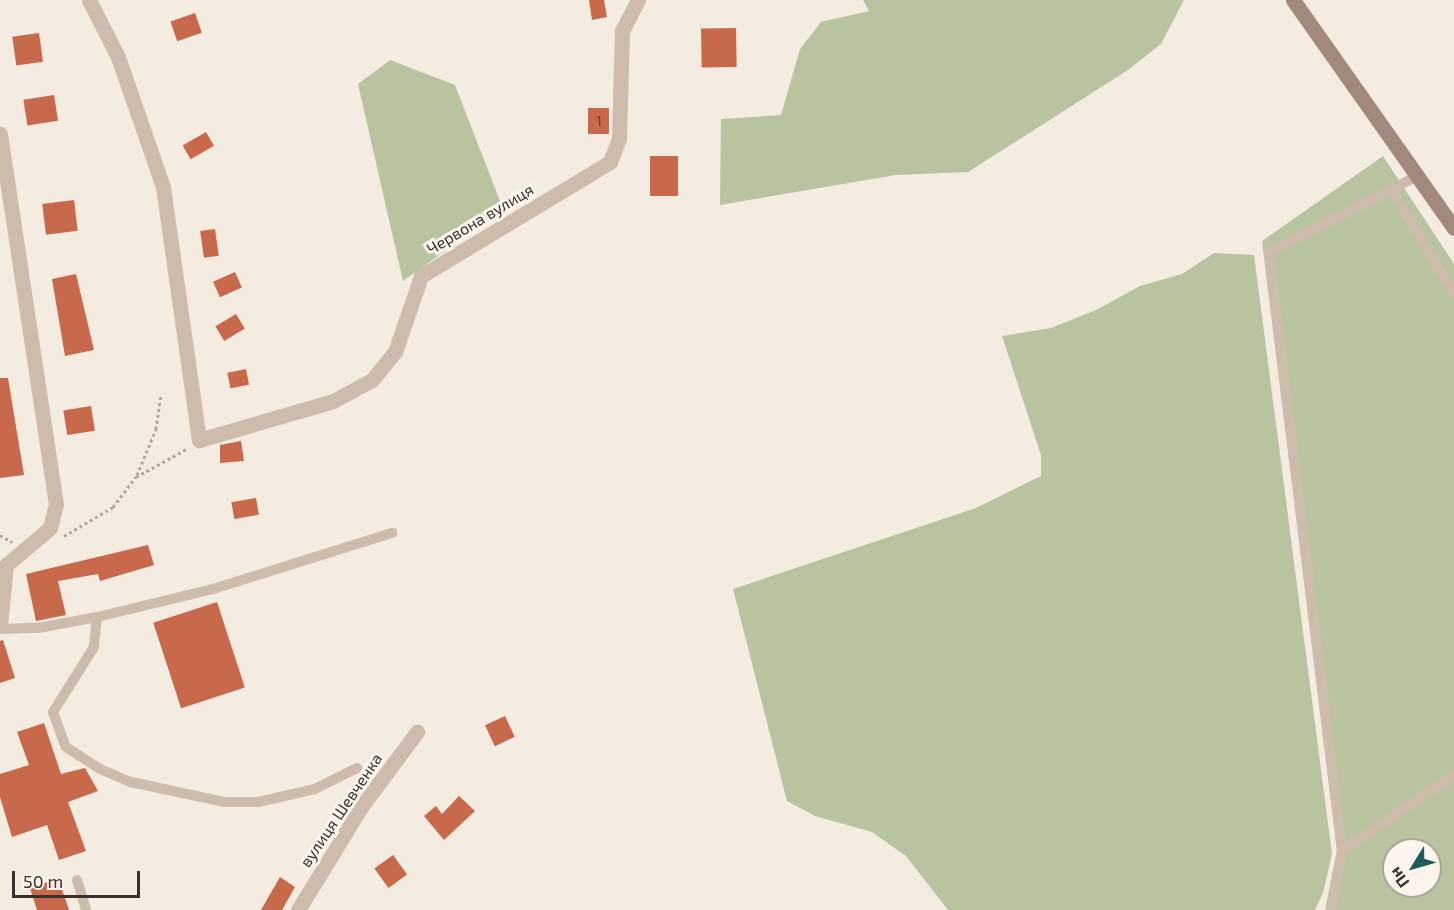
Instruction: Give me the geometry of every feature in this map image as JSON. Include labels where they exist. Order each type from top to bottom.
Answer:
[{"type":"street","points":[[89,0],[118,57],[163,187],[199,440]]},
{"type":"street","name":"Червона вулиця","points":[[199,440],[333,401],[372,380],[395,352],[421,276],[610,162],[619,138],[622,32],[638,0]]},
{"type":"street","points":[[1293,0],[1419,175],[1454,228]]},
{"type":"street","points":[[0,134],[56,504],[50,528],[6,565],[0,627]]},
{"type":"street","name":"вулиця Шевченка","points":[[298,910],[361,807],[417,732]]},
{"type":"lane","points":[[1331,910],[1342,851],[1269,253],[1393,192],[1419,175]]},
{"type":"lane","points":[[1393,192],[1454,294]]},
{"type":"lane","points":[[0,627],[38,628],[97,617],[213,589],[392,533]]},
{"type":"lane","points":[[97,617],[94,647],[53,712],[66,747],[100,769],[224,802],[258,802],[315,789],[357,768]]},
{"type":"lane","points":[[1342,851],[1454,775]]},
{"type":"lane","points":[[77,880],[86,910]]},
{"type":"path","points":[[38,537],[64,537],[89,526],[113,507],[136,477],[156,429],[161,393]]},
{"type":"path","points":[[136,477],[199,440]]},
{"type":"green space","points":[[863,0],[1184,0],[1161,44],[1128,70],[968,172],[896,175],[720,205],[721,119],[781,115],[800,49],[821,22],[869,11]]},
{"type":"green space","points":[[390,60],[455,85],[503,209],[403,281],[358,84]]},
{"type":"green space","points":[[1383,156],[1454,264],[1454,910],[1325,910],[1337,850],[1262,241]]},
{"type":"green space","points":[[1214,253],[1254,255],[1332,854],[1323,893],[1315,910],[948,910],[906,856],[872,832],[815,816],[787,801],[733,589],[976,508],[1041,476],[1041,455],[1002,336],[1051,328],[1096,310],[1140,286],[1182,274]]},
{"type":"building","points":[[589,0],[604,0],[607,17],[592,20]]},
{"type":"building","points":[[195,13],[202,33],[177,41],[170,21]]},
{"type":"building","points":[[736,28],[737,67],[702,68],[701,29]]},
{"type":"building","points":[[39,33],[43,62],[16,65],[12,37]]},
{"type":"building","points":[[54,95],[58,121],[27,126],[23,100]]},
{"type":"building","points":[[588,108],[609,108],[609,134],[588,134]]},
{"type":"building","points":[[206,132],[214,146],[191,159],[183,146]]},
{"type":"building","points":[[650,156],[678,156],[678,196],[650,196]]},
{"type":"building","points":[[74,200],[78,231],[46,235],[42,204]]},
{"type":"building","points":[[215,229],[219,256],[204,258],[200,231]]},
{"type":"building","points":[[235,272],[242,288],[220,297],[213,282]]},
{"type":"building","points":[[76,274],[94,350],[65,356],[52,279]]},
{"type":"building","points":[[236,314],[245,329],[224,341],[215,326]]},
{"type":"building","points":[[246,369],[249,385],[230,388],[227,373]]},
{"type":"building","points":[[0,378],[8,378],[24,475],[0,478]]},
{"type":"building","points":[[91,406],[95,431],[67,435],[63,410]]},
{"type":"building","points":[[241,441],[244,461],[220,463],[220,445]]},
{"type":"building","points":[[256,498],[259,515],[234,519],[231,502]]},
{"type":"building","points":[[148,545],[154,565],[100,581],[98,574],[58,581],[66,615],[36,621],[26,574]]},
{"type":"building","points":[[217,602],[245,688],[181,708],[153,623]]},
{"type":"building","points":[[3,640],[15,678],[0,683],[0,641]]},
{"type":"building","points":[[505,716],[515,737],[495,746],[485,725]]},
{"type":"building","points":[[44,723],[61,774],[85,768],[98,791],[68,802],[86,851],[59,860],[47,825],[12,837],[0,797],[0,774],[29,765],[17,732]]},
{"type":"building","points":[[459,796],[475,811],[444,840],[424,816],[436,806],[442,814]]},
{"type":"building","points":[[393,855],[407,874],[388,888],[374,869]]},
{"type":"building","points":[[280,877],[295,887],[282,910],[261,910]]},
{"type":"building","points":[[58,878],[69,910],[37,910],[30,888]]}]
